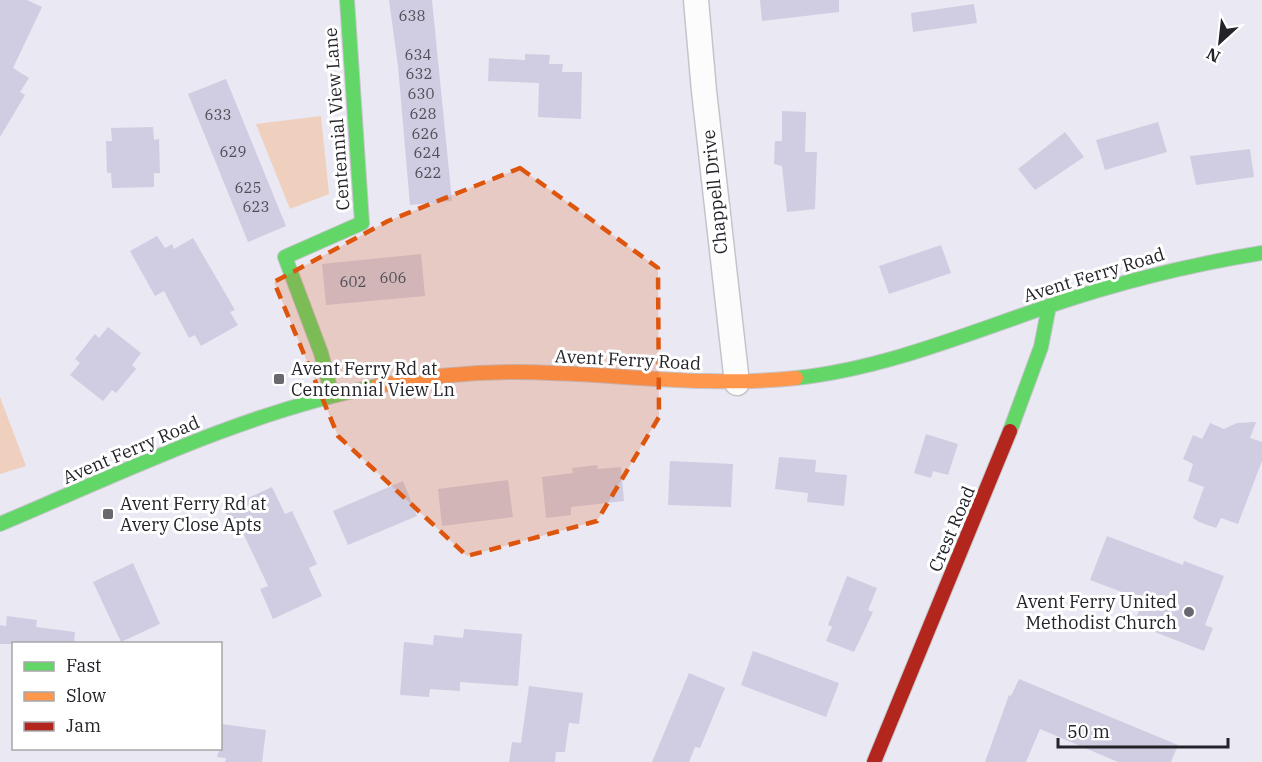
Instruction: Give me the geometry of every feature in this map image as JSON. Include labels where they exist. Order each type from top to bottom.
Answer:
[{"type":"main road","name":"Centennial View Lane","points":[[332,395],[321,353],[285,257],[362,223],[347,0]]},
{"type":"main road","name":"Avent Ferry Road","points":[[0,524],[246,422],[332,395],[429,377],[506,372],[737,383],[808,377],[887,361],[1049,306],[1151,275],[1262,253]]},
{"type":"main road","name":"Crest Road","points":[[874,762],[1026,393],[1041,347],[1049,306]]},
{"type":"street","name":"Chappell Drive","points":[[696,0],[737,383]]},
{"type":"highlighted area","points":[[520,168],[658,268],[659,417],[597,521],[467,556],[338,436],[274,282],[388,221]]},
{"type":"shaded area","points":[[321,116],[329,194],[290,209],[256,124]]},
{"type":"shaded area","points":[[0,397],[26,466],[0,474]]},
{"type":"building","points":[[0,0],[27,0],[42,7],[13,68],[29,78],[20,92],[25,95],[0,137]]},
{"type":"building","points":[[389,0],[432,0],[452,201],[410,205],[398,66]]},
{"type":"building","points":[[760,0],[839,0],[839,12],[762,21]]},
{"type":"building","points":[[974,4],[977,23],[913,32],[911,13]]},
{"type":"building","points":[[525,54],[550,55],[549,64],[563,64],[562,72],[582,72],[581,119],[538,117],[539,83],[488,81],[489,58],[525,60]]},
{"type":"building","points":[[226,79],[286,226],[248,242],[188,94]]},
{"type":"building","points":[[782,111],[806,112],[805,152],[817,152],[815,209],[787,212],[782,166],[774,164],[775,141],[782,141]]},
{"type":"building","points":[[1158,122],[1167,152],[1105,170],[1096,140]]},
{"type":"building","points":[[153,127],[154,140],[159,139],[160,173],[154,173],[154,187],[112,188],[111,173],[107,173],[106,141],[112,141],[111,128]]},
{"type":"building","points":[[1065,132],[1084,157],[1035,190],[1018,169]]},
{"type":"building","points":[[1250,149],[1254,177],[1196,185],[1190,156]]},
{"type":"building","points":[[157,236],[165,248],[172,244],[174,249],[193,238],[235,310],[230,312],[238,325],[201,346],[195,335],[189,338],[164,291],[155,296],[130,251]]},
{"type":"building","points":[[941,245],[951,273],[889,294],[879,266]]},
{"type":"building","points":[[421,254],[425,296],[326,305],[322,264]]},
{"type":"building","points":[[108,327],[141,353],[132,365],[136,369],[116,393],[112,390],[103,401],[70,375],[80,363],[75,359],[95,334],[99,338]]},
{"type":"building","points":[[1256,422],[1250,438],[1262,442],[1262,461],[1238,524],[1221,518],[1216,528],[1199,522],[1193,518],[1204,487],[1188,481],[1193,464],[1183,459],[1193,435],[1202,439],[1210,423],[1224,429],[1237,423]]},
{"type":"building","points":[[926,434],[958,444],[948,475],[933,471],[931,478],[914,473]]},
{"type":"building","points":[[779,457],[816,460],[815,472],[847,475],[844,506],[807,502],[808,493],[775,489]]},
{"type":"building","points":[[670,461],[733,464],[731,507],[668,505]]},
{"type":"building","points":[[597,465],[598,469],[621,467],[624,501],[571,507],[571,515],[546,518],[542,477],[573,473],[572,468]]},
{"type":"building","points":[[508,480],[513,517],[442,526],[438,489]]},
{"type":"building","points":[[403,481],[417,516],[348,545],[333,511]]},
{"type":"building","points":[[272,487],[285,514],[292,511],[317,564],[309,568],[322,596],[273,619],[260,589],[268,586],[244,535],[237,538],[224,509]]},
{"type":"building","points":[[1107,536],[1183,565],[1184,561],[1224,576],[1205,625],[1213,628],[1204,651],[1134,624],[1143,600],[1090,580]]},
{"type":"building","points":[[133,563],[160,624],[121,642],[93,582]]},
{"type":"building","points":[[847,576],[877,588],[868,610],[873,612],[854,652],[826,641],[832,627],[828,625]]},
{"type":"building","points":[[7,616],[37,620],[36,627],[75,632],[74,642],[0,644],[0,625],[6,626]]},
{"type":"building","points":[[464,629],[522,634],[518,686],[460,682],[460,691],[430,689],[429,697],[400,695],[404,642],[433,645],[434,635],[463,638]]},
{"type":"building","points":[[753,651],[839,683],[826,717],[741,685]]},
{"type":"building","points":[[689,673],[725,688],[700,748],[695,747],[689,762],[652,762]]},
{"type":"building","points":[[1019,679],[1178,745],[1171,762],[1118,762],[1040,729],[1026,762],[985,762],[1009,695],[1011,696]]},
{"type":"building","points":[[529,686],[583,693],[579,724],[569,723],[565,752],[556,752],[555,762],[509,762],[512,742],[521,743]]},
{"type":"building","points":[[222,724],[266,730],[262,762],[225,762],[226,758],[217,757],[219,750],[222,750]]},
{"type":"traffic: fast","points":[[332,395],[321,353],[285,257],[362,223],[347,0]]},
{"type":"traffic: fast","points":[[796,378],[828,374],[891,359],[1072,298],[1180,269],[1262,253]]},
{"type":"traffic: fast","points":[[1010,431],[1041,347],[1049,306]]},
{"type":"traffic: fast","points":[[0,524],[232,427],[328,397],[377,386]]},
{"type":"traffic: slow","points":[[377,386],[411,380],[496,372],[725,381],[796,378]]},
{"type":"traffic: jam","points":[[874,762],[1010,431]]},
{"type":"place","name":"Avent Ferry Rd at Centennial View Ln","points":[[279,379]]},
{"type":"place","name":"Avent Ferry Rd at Avery Close Apts","points":[[108,514]]},
{"type":"place","name":"Avent Ferry United Methodist Church","points":[[1189,612]]}]
